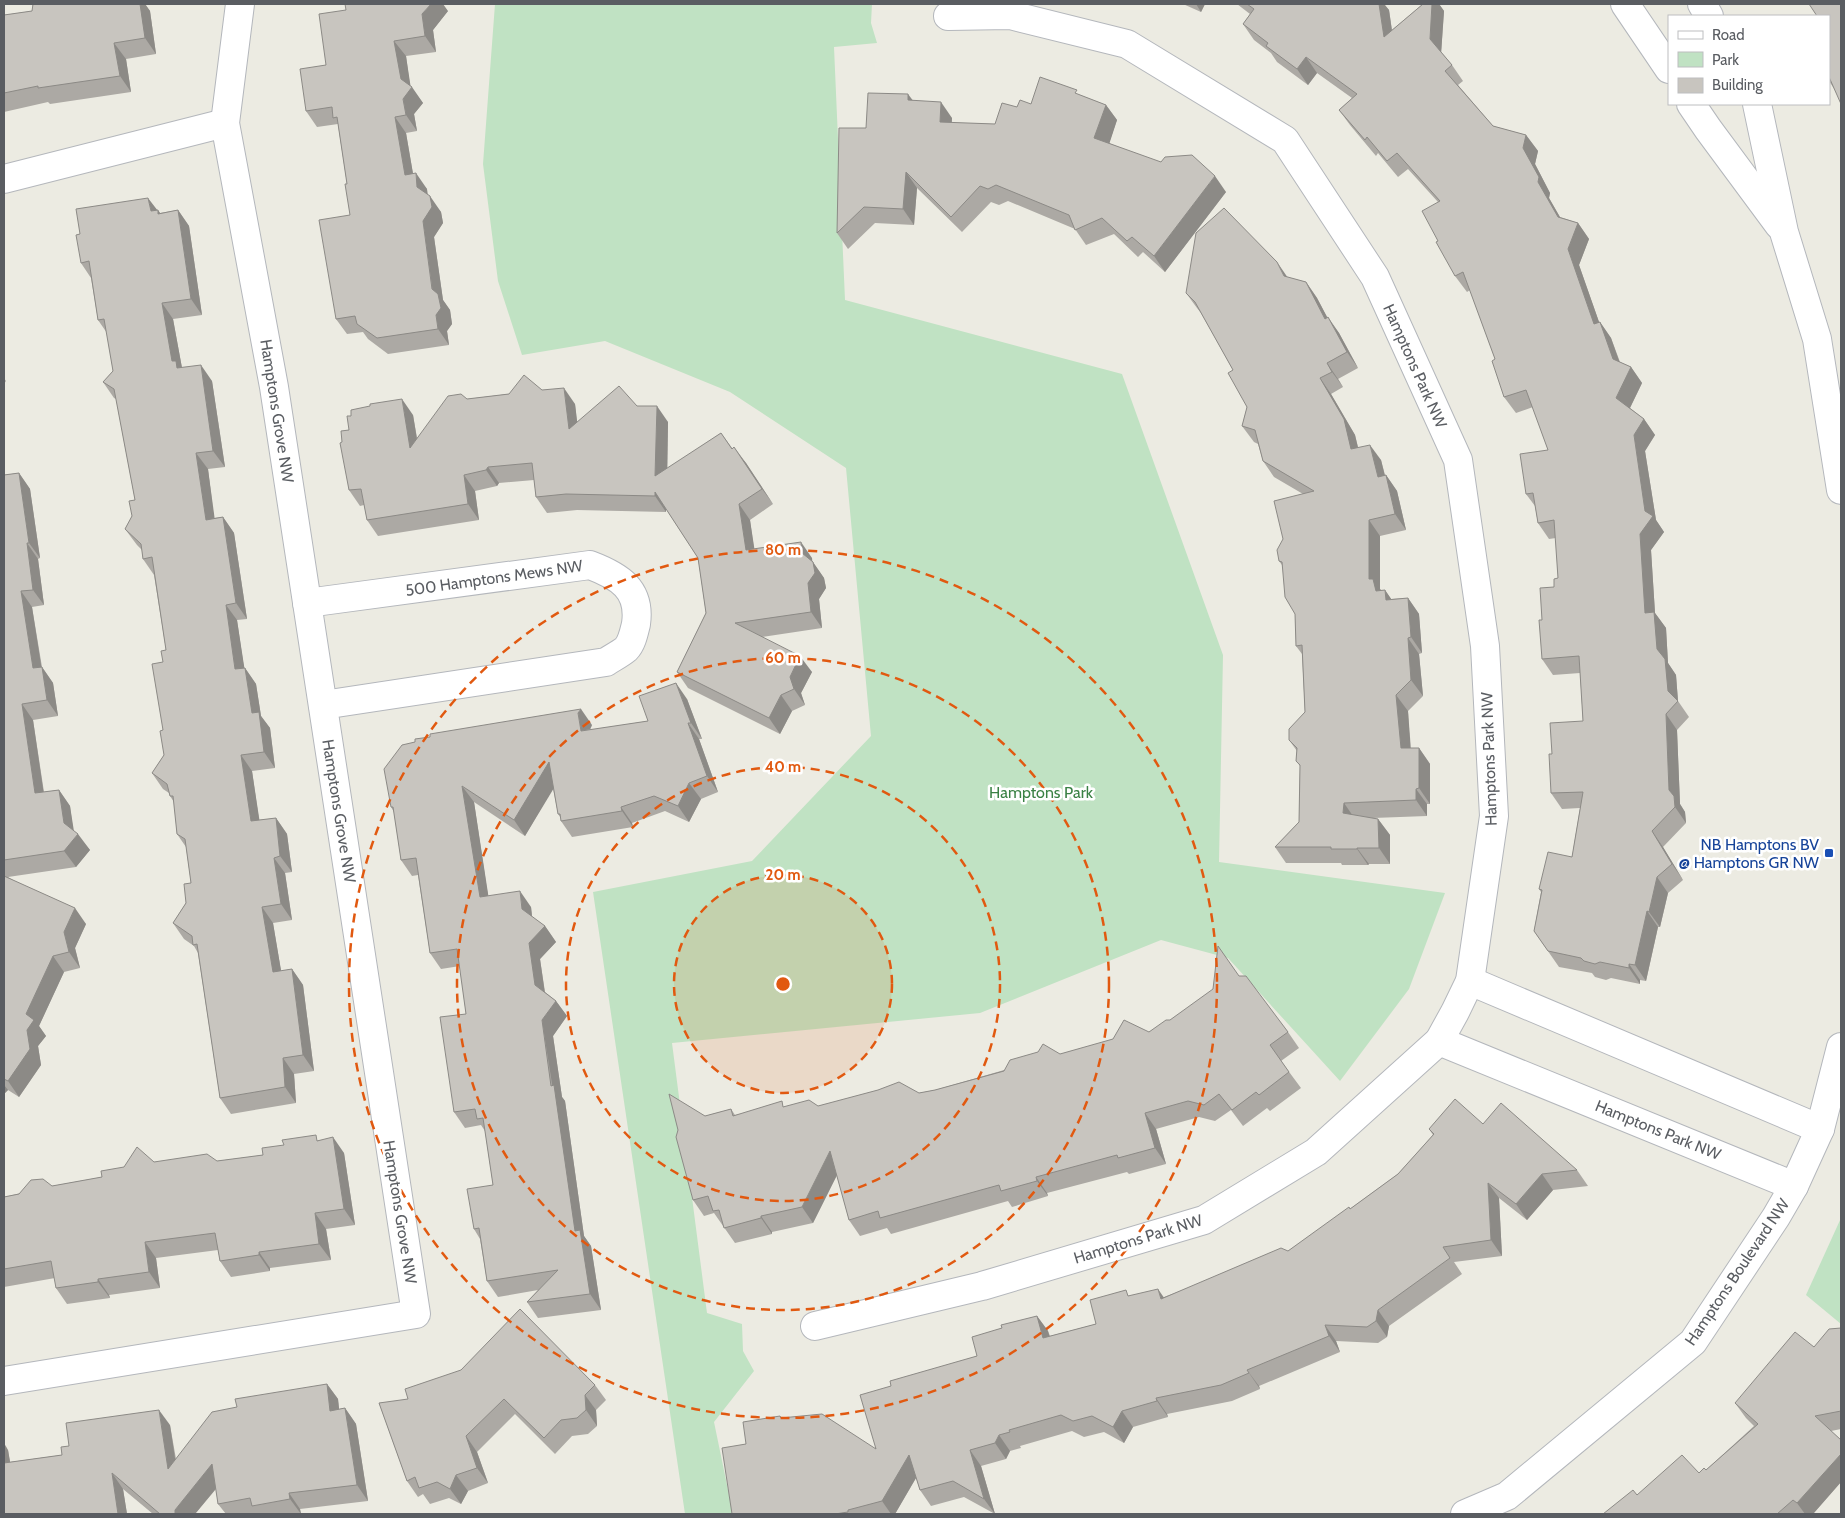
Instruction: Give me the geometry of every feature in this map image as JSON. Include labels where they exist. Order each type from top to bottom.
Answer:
[{"type":"street","name":"Hamptons Grove NW","points":[[4,1381],[416,1314],[274,387],[225,123],[240,4]]},
{"type":"street","points":[[1625,4],[1668,68]]},
{"type":"street","points":[[1702,4],[1708,15]]},
{"type":"street","name":"Hamptons Park NW","points":[[815,1326],[982,1286],[1204,1220],[1316,1152],[1439,1041],[1470,981],[1494,816],[1484,646],[1458,460],[1375,277],[1285,140],[1127,44],[1010,15],[948,16]]},
{"type":"street","points":[[1692,105],[1784,232]]},
{"type":"street","points":[[1757,105],[1784,232],[1817,339],[1841,490]]},
{"type":"street","points":[[4,179],[225,123]]},
{"type":"street","name":"500 Hamptons Mews NW","points":[[307,603],[590,565],[614,575],[631,592],[638,610],[634,634],[627,648],[606,662],[323,705]]},
{"type":"street","points":[[1470,981],[1820,1129]]},
{"type":"street","name":"Hamptons Park NW","points":[[1439,1041],[1794,1186]]},
{"type":"street","name":"Hamptons Boulevard NW","points":[[1465,1514],[1507,1496],[1693,1342],[1776,1217],[1794,1186],[1820,1129],[1841,1047]]},
{"type":"green space","name":"Hamptons Park","points":[[495,4],[872,4],[871,23],[877,43],[834,47],[845,300],[1122,374],[1223,655],[1219,862],[1445,893],[1409,989],[1340,1081],[1228,958],[1161,940],[980,1013],[672,1043],[707,1313],[742,1324],[743,1351],[754,1371],[714,1422],[733,1514],[685,1514],[593,892],[752,861],[871,736],[846,468],[730,392],[605,341],[522,355],[498,281],[483,164]]},
{"type":"green space","points":[[1841,1218],[1841,1324],[1806,1295]]},
{"type":"building","points":[[33,4],[140,4],[145,38],[114,43],[120,76],[38,88],[38,86],[4,93],[4,15],[32,11]]},
{"type":"building","points":[[345,4],[431,4],[422,14],[425,36],[394,41],[401,79],[412,87],[403,99],[406,115],[395,117],[405,175],[416,173],[417,187],[430,196],[432,207],[423,221],[432,289],[438,294],[441,308],[436,315],[438,329],[377,338],[357,324],[355,316],[336,319],[319,220],[350,215],[345,184],[347,184],[337,117],[333,118],[332,107],[306,111],[300,69],[326,65],[319,14],[346,10]]},
{"type":"building","points":[[1247,4],[1379,4],[1384,37],[1423,4],[1432,4],[1430,39],[1452,65],[1445,71],[1493,126],[1526,135],[1523,148],[1539,177],[1538,182],[1558,217],[1578,223],[1568,249],[1594,324],[1600,322],[1613,359],[1631,367],[1616,398],[1644,419],[1634,435],[1645,511],[1653,516],[1640,534],[1645,613],[1654,612],[1657,649],[1665,659],[1668,691],[1678,701],[1666,714],[1669,790],[1674,796],[1675,807],[1652,831],[1672,864],[1657,877],[1635,965],[1629,964],[1629,968],[1600,962],[1595,964],[1584,961],[1581,958],[1548,951],[1534,931],[1542,890],[1539,889],[1548,852],[1572,857],[1583,792],[1551,793],[1549,754],[1552,754],[1550,723],[1583,721],[1579,656],[1542,659],[1539,620],[1542,620],[1540,588],[1554,587],[1554,579],[1558,578],[1554,520],[1538,523],[1533,493],[1526,494],[1520,454],[1548,450],[1526,390],[1504,397],[1492,361],[1495,359],[1463,272],[1455,276],[1436,242],[1438,241],[1422,211],[1440,201],[1397,153],[1387,161],[1367,137],[1365,140],[1339,110],[1357,94],[1306,57],[1297,69],[1266,46],[1268,43],[1243,24],[1254,9]]},
{"type":"building","points":[[1809,4],[1841,4],[1841,104],[1830,79],[1830,15],[1816,15]]},
{"type":"building","points":[[1040,77],[1077,90],[1075,93],[1106,105],[1094,138],[1161,162],[1165,157],[1192,155],[1215,176],[1154,256],[1132,237],[1127,241],[1102,218],[1075,230],[1069,215],[996,185],[988,189],[980,186],[951,217],[906,172],[903,209],[864,207],[837,233],[839,128],[866,128],[868,93],[908,94],[908,100],[941,102],[940,122],[995,124],[1002,103],[1017,107],[1020,100],[1031,104]]},
{"type":"building","points":[[148,198],[151,211],[158,210],[158,214],[178,210],[191,299],[162,303],[172,361],[176,361],[177,368],[201,365],[213,451],[196,453],[206,520],[223,517],[236,603],[226,605],[235,669],[245,668],[252,713],[259,712],[264,752],[241,755],[251,821],[276,818],[280,856],[274,858],[281,904],[262,907],[273,972],[292,969],[303,1055],[283,1058],[285,1087],[220,1098],[197,944],[193,945],[192,936],[173,923],[186,903],[184,884],[191,883],[185,839],[177,834],[173,796],[170,796],[167,784],[152,773],[164,755],[160,731],[163,730],[152,664],[163,662],[161,651],[166,650],[152,557],[143,559],[141,544],[125,529],[132,516],[129,501],[135,500],[114,389],[103,382],[113,371],[104,319],[98,320],[89,261],[81,263],[76,235],[80,234],[76,209]]},
{"type":"building","points":[[1224,208],[1277,262],[1284,276],[1306,282],[1325,319],[1328,317],[1347,352],[1327,363],[1332,372],[1320,378],[1344,419],[1351,449],[1370,445],[1378,477],[1386,475],[1395,514],[1369,520],[1369,579],[1373,579],[1376,591],[1385,590],[1386,600],[1408,598],[1411,637],[1408,638],[1411,680],[1396,695],[1401,748],[1419,748],[1419,788],[1416,789],[1416,800],[1344,803],[1343,813],[1378,819],[1379,848],[1275,847],[1299,822],[1300,765],[1296,761],[1297,748],[1289,740],[1289,729],[1305,712],[1302,645],[1296,646],[1295,614],[1285,597],[1282,562],[1279,561],[1277,550],[1283,539],[1274,501],[1314,491],[1263,461],[1255,430],[1242,426],[1247,407],[1228,373],[1233,370],[1195,302],[1186,293],[1196,233]]},
{"type":"building","points":[[524,375],[542,390],[564,388],[569,429],[619,386],[637,406],[657,406],[655,476],[721,433],[732,449],[734,447],[762,489],[739,504],[746,550],[801,542],[802,553],[813,562],[815,573],[808,583],[811,612],[735,623],[800,656],[790,677],[794,689],[781,695],[769,718],[677,672],[706,613],[698,558],[655,492],[655,496],[566,494],[536,497],[532,463],[488,467],[486,470],[464,475],[468,504],[367,520],[361,489],[349,490],[340,443],[342,442],[341,431],[349,430],[347,416],[351,416],[351,410],[370,406],[370,404],[402,399],[410,448],[448,396],[461,394],[467,399],[509,394]]},
{"type":"building","points":[[19,473],[29,543],[27,543],[33,590],[21,591],[33,668],[42,667],[47,700],[22,704],[35,793],[59,790],[64,823],[78,834],[64,851],[4,860],[4,475]]},
{"type":"building","points":[[676,683],[691,723],[688,723],[707,776],[689,783],[678,806],[654,796],[621,807],[622,811],[561,821],[560,814],[558,814],[549,762],[514,820],[462,786],[480,897],[520,891],[522,909],[545,926],[529,943],[535,985],[556,1001],[542,1020],[551,1086],[554,1085],[575,1231],[580,1230],[590,1294],[527,1302],[558,1270],[487,1281],[479,1228],[474,1229],[467,1189],[493,1185],[483,1118],[477,1119],[475,1109],[454,1112],[440,1017],[466,1014],[457,949],[430,953],[416,858],[401,860],[393,807],[391,807],[384,769],[402,745],[415,742],[415,739],[430,737],[430,734],[581,709],[578,713],[581,731],[648,721],[639,696]]},
{"type":"building","points":[[4,876],[75,908],[64,932],[69,952],[53,956],[26,1014],[34,1020],[27,1030],[30,1049],[8,1081],[4,1079]]},
{"type":"building","points":[[1218,946],[1239,976],[1246,976],[1288,1032],[1270,1045],[1289,1072],[1259,1095],[1256,1092],[1232,1110],[1219,1094],[1204,1105],[1188,1101],[1145,1113],[1155,1148],[1118,1158],[1117,1155],[1036,1177],[1037,1181],[1001,1191],[999,1185],[880,1218],[878,1211],[849,1220],[830,1151],[802,1207],[761,1216],[761,1218],[724,1228],[719,1210],[713,1211],[708,1196],[693,1200],[676,1137],[678,1130],[669,1094],[705,1116],[731,1109],[733,1116],[782,1101],[783,1107],[809,1100],[818,1106],[878,1090],[899,1082],[919,1093],[935,1090],[1004,1071],[1010,1060],[1038,1052],[1043,1044],[1060,1054],[1113,1039],[1124,1020],[1149,1032],[1166,1020],[1170,1020],[1213,989]]},
{"type":"building","points":[[1455,1099],[1483,1124],[1501,1103],[1577,1170],[1542,1174],[1516,1204],[1488,1183],[1491,1240],[1443,1247],[1450,1258],[1378,1310],[1376,1321],[1367,1327],[1325,1325],[1329,1336],[1247,1370],[1249,1373],[1221,1385],[1156,1398],[1157,1401],[1122,1411],[1113,1427],[1092,1416],[1073,1421],[1061,1415],[1009,1430],[1010,1432],[999,1435],[995,1443],[970,1450],[984,1499],[953,1481],[920,1490],[909,1455],[882,1501],[848,1510],[848,1512],[835,1514],[732,1514],[722,1448],[746,1444],[743,1422],[780,1416],[781,1418],[822,1414],[876,1449],[860,1395],[891,1386],[890,1381],[977,1356],[972,1337],[1002,1328],[1001,1325],[1037,1316],[1043,1338],[1096,1324],[1090,1300],[1126,1290],[1128,1296],[1158,1289],[1161,1299],[1281,1248],[1288,1251],[1398,1174],[1434,1134],[1429,1129]]},
{"type":"building","points":[[316,1135],[317,1141],[333,1137],[344,1209],[315,1213],[319,1244],[259,1252],[259,1255],[220,1261],[215,1233],[145,1242],[149,1272],[98,1279],[98,1282],[56,1288],[51,1261],[4,1269],[4,1197],[19,1194],[31,1180],[43,1179],[52,1186],[102,1177],[101,1171],[124,1167],[137,1147],[154,1162],[207,1154],[217,1161],[263,1155],[262,1148],[284,1145],[282,1140]]},
{"type":"building","points":[[520,1309],[595,1385],[585,1395],[586,1410],[577,1418],[561,1420],[544,1438],[504,1399],[466,1436],[477,1468],[456,1475],[450,1489],[437,1482],[419,1488],[415,1477],[407,1481],[379,1403],[408,1399],[405,1389],[461,1370]]},
{"type":"building","points":[[1841,1328],[1841,1411],[1815,1416],[1841,1440],[1841,1454],[1797,1503],[1793,1500],[1777,1514],[1603,1514],[1633,1490],[1637,1495],[1682,1455],[1699,1473],[1704,1468],[1706,1470],[1758,1424],[1735,1403],[1795,1332],[1814,1347],[1829,1329]]},
{"type":"building","points":[[327,1384],[330,1411],[345,1408],[357,1485],[289,1493],[290,1499],[252,1506],[250,1498],[218,1504],[212,1464],[175,1510],[175,1514],[160,1514],[112,1473],[118,1514],[4,1514],[4,1463],[62,1455],[61,1447],[69,1446],[66,1423],[159,1410],[168,1469],[212,1412],[237,1407],[235,1399]]},
{"type":"place","name":"NB Hamptons BV @ Hamptons GR NW","points":[[1829,853]]}]
